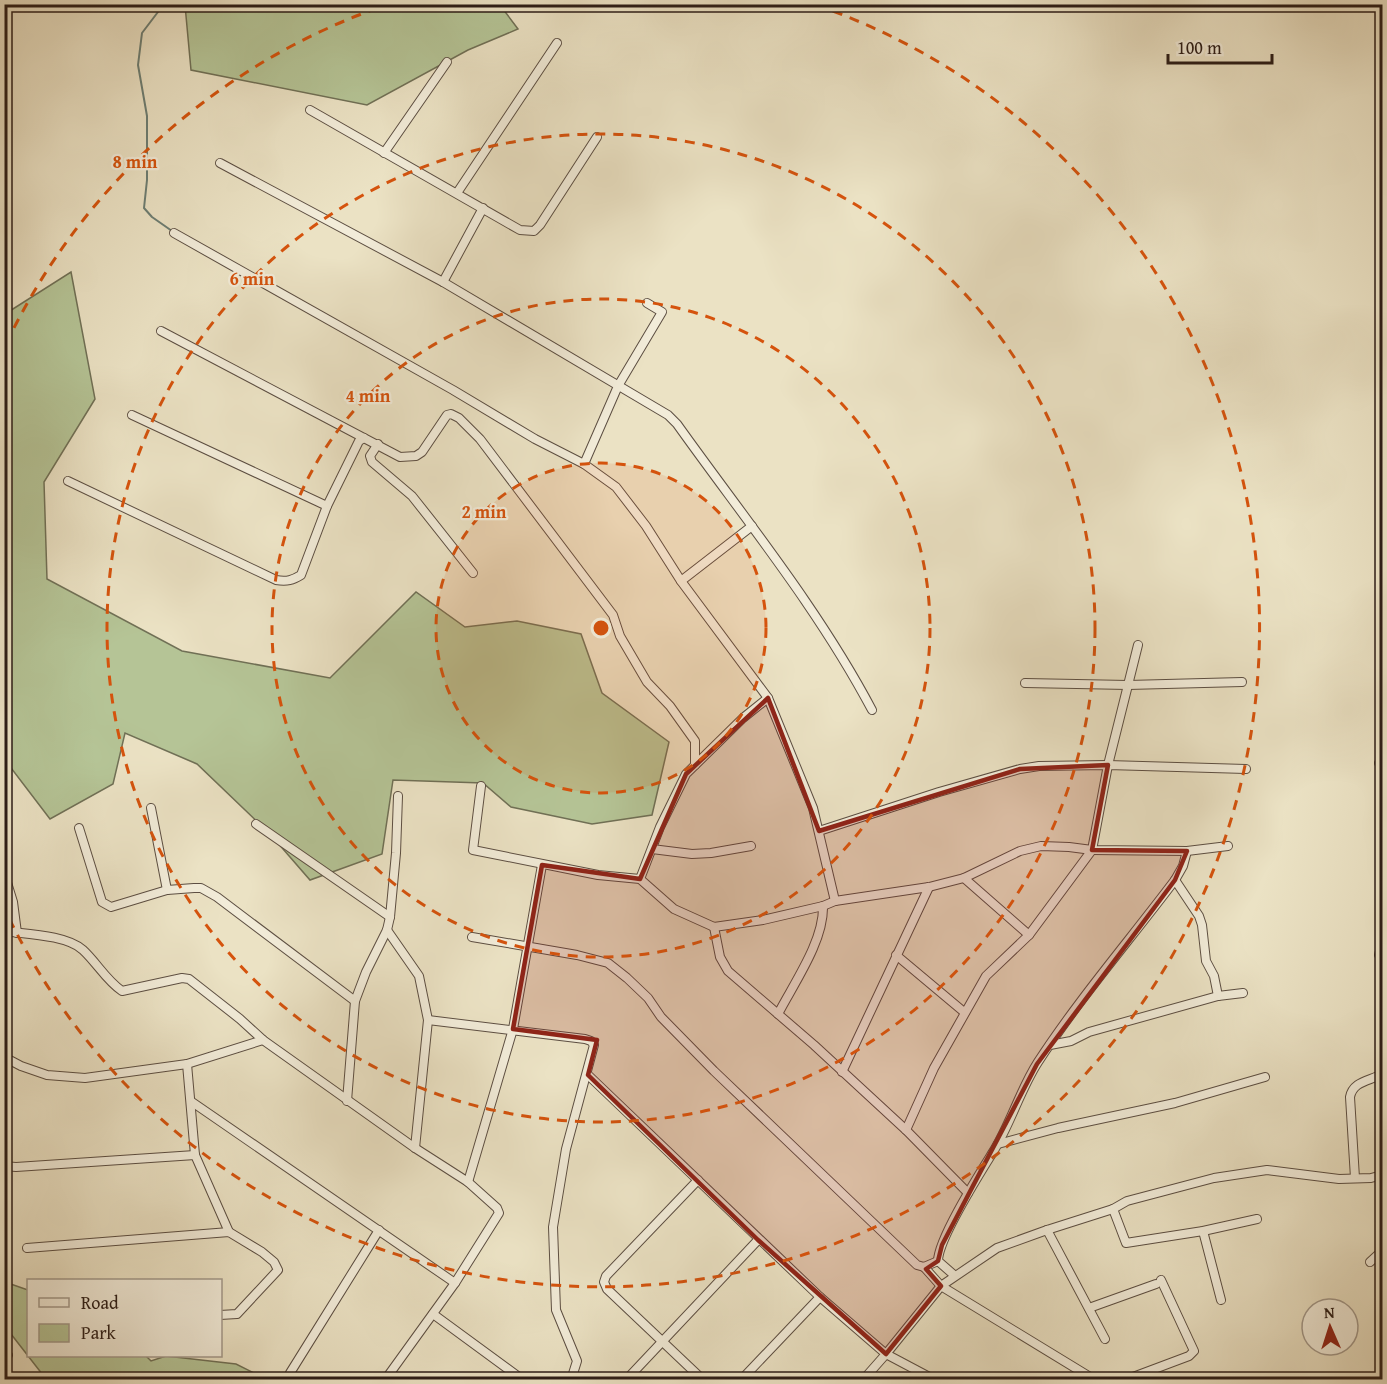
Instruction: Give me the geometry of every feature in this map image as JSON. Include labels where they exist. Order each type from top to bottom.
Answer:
[{"type":"street","points":[[457,193],[557,43]]},
{"type":"street","points":[[384,153],[447,63]]},
{"type":"street","points":[[310,110],[520,230],[534,231],[597,137]]},
{"type":"street","points":[[220,163],[443,282],[668,415],[752,526],[849,666],[872,710]]},
{"type":"street","points":[[443,282],[483,208]]},
{"type":"street","points":[[174,233],[444,384],[535,439],[584,464],[616,487],[768,698],[813,808],[835,901]]},
{"type":"street","points":[[584,464],[618,386],[662,312],[647,303]]},
{"type":"street","points":[[161,331],[400,457],[416,456],[422,452],[447,415],[451,414],[468,427],[480,439],[609,609],[620,636],[647,682],[670,706],[695,741],[695,765]]},
{"type":"street","points":[[132,415],[327,506]]},
{"type":"street","points":[[68,481],[276,580],[293,580],[301,575],[327,506],[359,441],[364,438]]},
{"type":"street","points":[[378,444],[370,456],[372,462],[412,496],[473,573]]},
{"type":"street","points":[[681,580],[752,526]]},
{"type":"street","points":[[906,1130],[934,1068],[986,976],[1029,935],[1092,850],[1108,765],[1138,645]]},
{"type":"street","points":[[1025,683],[1128,685],[1242,682]]},
{"type":"street","points":[[640,879],[672,798],[686,774],[743,718],[768,698]]},
{"type":"street","points":[[819,831],[939,792],[1020,769],[1039,766],[1108,765],[1246,769]]},
{"type":"street","points":[[481,786],[473,850],[598,875],[640,879],[674,909],[714,927],[763,920],[835,901],[964,878],[1020,851],[1041,846],[1092,850],[1187,851],[1228,846]]},
{"type":"street","points":[[347,1101],[355,1001],[366,972],[387,930],[390,917],[397,846],[398,796]]},
{"type":"street","points":[[151,807],[167,890]]},
{"type":"street","points":[[256,824],[390,917]]},
{"type":"street","points":[[79,828],[102,902],[111,907],[167,890],[201,888],[217,897],[355,1001]]},
{"type":"street","points":[[652,849],[692,854],[751,846]]},
{"type":"street","points":[[938,1261],[942,1245],[968,1193],[998,1144],[1036,1064],[1083,998],[1175,880],[1183,866],[1187,851]]},
{"type":"street","points":[[468,1182],[513,1029],[542,865]]},
{"type":"street","points":[[4,873],[17,933]]},
{"type":"street","points":[[964,878],[1029,935]]},
{"type":"street","points":[[1175,880],[1199,916],[1206,961],[1214,976],[1218,996]]},
{"type":"street","points":[[842,1072],[929,886]]},
{"type":"street","points":[[778,1014],[816,941],[823,918],[823,906]]},
{"type":"street","points":[[714,927],[720,957],[728,971],[906,1130],[968,1193]]},
{"type":"street","points":[[387,930],[419,976],[429,1020],[415,1148]]},
{"type":"street","points":[[4,931],[64,940],[81,948],[113,985],[122,991],[182,978],[189,979],[240,1019],[263,1041],[415,1148],[468,1182],[497,1208],[499,1213],[455,1283],[385,1380]]},
{"type":"street","points":[[472,937],[608,963],[648,998],[661,1017],[714,1071],[917,1265],[924,1267],[941,1286],[1095,1380]]},
{"type":"street","points":[[1383,944],[1379,955],[1383,959]]},
{"type":"street","points":[[896,955],[964,1012]]},
{"type":"street","points":[[1050,1045],[1071,1041],[1089,1032],[1218,996],[1243,993]]},
{"type":"street","points":[[429,1020],[513,1029],[591,1041],[594,1046],[588,1076],[566,1149],[553,1227],[556,1310],[576,1361],[571,1380]]},
{"type":"street","points":[[4,1057],[47,1075],[71,1079],[187,1064],[263,1041]]},
{"type":"street","points":[[187,1064],[195,1155],[230,1232],[262,1252],[274,1262],[278,1270],[237,1314],[222,1316]]},
{"type":"street","points":[[1355,1178],[1351,1089],[1383,1074]]},
{"type":"street","points":[[588,1076],[820,1297],[886,1354],[934,1380]]},
{"type":"street","points":[[998,1144],[1058,1128],[1175,1103],[1265,1077]]},
{"type":"street","points":[[192,1102],[455,1283]]},
{"type":"street","points":[[4,1166],[195,1155]]},
{"type":"street","points":[[862,1380],[941,1286],[954,1275],[997,1248],[1113,1209],[1127,1201],[1214,1178],[1267,1170],[1339,1179],[1371,1178],[1383,1175]]},
{"type":"street","points":[[698,1179],[606,1276],[604,1282],[607,1289],[703,1380]]},
{"type":"street","points":[[1113,1209],[1126,1243],[1203,1231],[1257,1219]]},
{"type":"street","points":[[291,1373],[379,1230]]},
{"type":"street","points":[[1047,1230],[1105,1339]]},
{"type":"street","points":[[1203,1231],[1221,1300]]},
{"type":"street","points":[[27,1248],[230,1232]]},
{"type":"street","points":[[626,1380],[758,1239]]},
{"type":"street","points":[[1370,1262],[1383,1251]]},
{"type":"street","points":[[924,1267],[938,1261]]},
{"type":"street","points":[[938,1261],[954,1275]]},
{"type":"street","points":[[1089,1308],[1159,1282],[1194,1351],[1189,1356],[1125,1380]]},
{"type":"street","points":[[741,1380],[820,1297]]},
{"type":"street","points":[[433,1314],[523,1380]]},
{"type":"highlighted area","points":[[768,698],[819,831],[1020,769],[1108,765],[1092,850],[1187,851],[1175,880],[1037,1064],[942,1245],[938,1261],[926,1269],[941,1286],[886,1354],[758,1240],[588,1075],[597,1040],[513,1029],[542,865],[640,879],[686,774]]},
{"type":"green space","points":[[185,5],[500,5],[518,29],[468,50],[367,105],[191,70]]},
{"type":"green space","points":[[71,272],[95,399],[44,482],[47,579],[182,651],[330,678],[416,592],[465,627],[517,621],[581,634],[602,693],[669,742],[652,815],[592,824],[511,807],[483,783],[393,780],[382,854],[310,880],[270,834],[197,764],[125,733],[113,784],[50,819],[5,760],[5,314]]},
{"type":"green space","points":[[5,1282],[27,1290],[27,1355],[11,1334],[5,1333]]},
{"type":"green space","points":[[29,1357],[147,1357],[151,1361],[163,1357],[175,1357],[236,1364],[266,1379],[46,1379]]},
{"type":"waterway","points":[[164,4],[142,33],[138,65],[147,116],[147,180],[144,208],[152,217],[172,231]]}]
